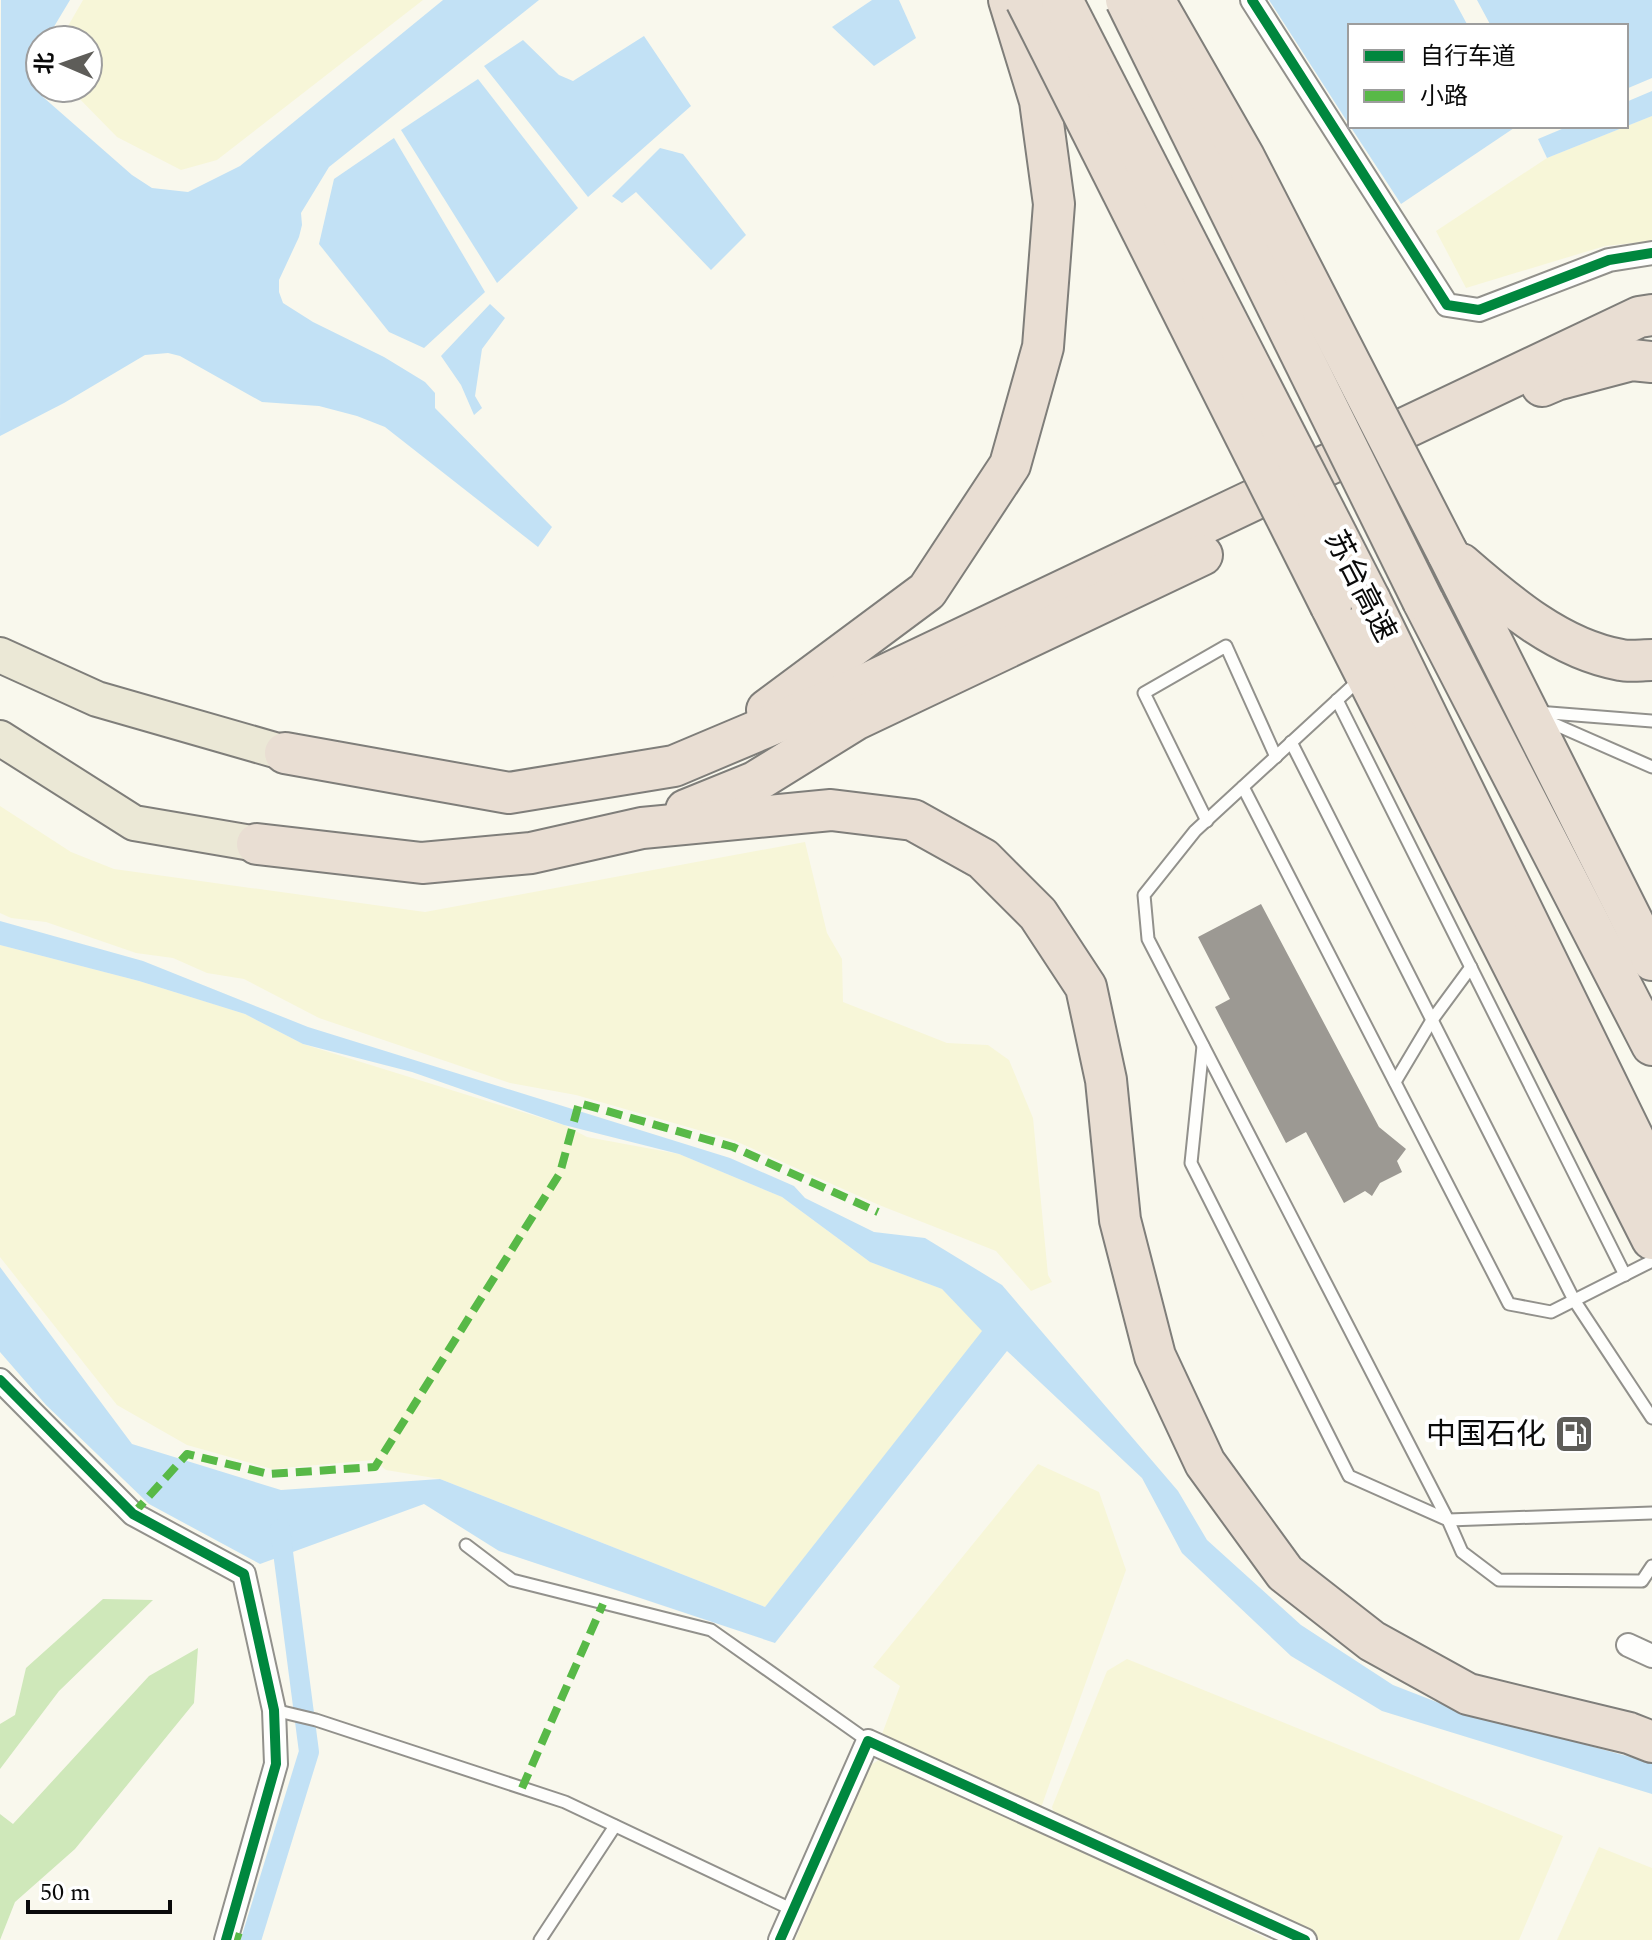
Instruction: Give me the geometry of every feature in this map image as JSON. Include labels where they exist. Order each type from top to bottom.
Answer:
[{"type":"highway","points":[[712,750],[927,591],[1010,465],[1043,347],[1054,204],[1040,101],[1009,0]]},
{"type":"highway","points":[[1026,0],[1331,606],[1351,687],[1652,1239]]},
{"type":"highway","name":"苏台高速","points":[[1062,0],[1370,600],[1652,1176]]},
{"type":"highway","name":"苏台高速","points":[[1126,0],[1423,601],[1652,1045]]},
{"type":"highway","points":[[1154,0],[1244,157],[1651,956]]},
{"type":"highway","points":[[285,753],[509,793],[674,766],[847,693],[1639,317],[1652,315]]},
{"type":"highway","points":[[642,828],[755,782],[855,720],[1118,596],[1556,380],[1632,360],[1652,362]]},
{"type":"highway","points":[[1447,552],[1505,602],[1565,642],[1621,661],[1652,660]]},
{"type":"highway","points":[[257,844],[422,863],[531,853],[642,828],[831,810],[913,820],[983,859],[1038,914],[1086,987],[1106,1080],[1120,1220],[1155,1356],[1205,1463],[1285,1573],[1372,1641],[1468,1694],[1629,1733],[1652,1742]]},
{"type":"main road","points":[[0,655],[97,699],[285,753]]},
{"type":"main road","points":[[7,742],[134,823],[257,844]]},
{"type":"street","points":[[1252,0],[1447,305],[1479,310],[1609,260],[1652,253]]},
{"type":"street","points":[[0,1380],[133,1514],[244,1574],[274,1710],[276,1764],[226,1940]]},
{"type":"street","points":[[1628,1645],[1652,1656]]},
{"type":"street","points":[[780,1940],[868,1741],[1305,1940]]},
{"type":"lane","points":[[1207,821],[1144,693],[1226,646],[1276,757]]},
{"type":"lane","points":[[1625,1275],[1471,967],[1351,687],[1195,831],[1144,895],[1148,939],[1462,1552],[1499,1580],[1642,1581],[1652,1566]]},
{"type":"lane","points":[[1526,711],[1652,721]]},
{"type":"lane","points":[[1526,711],[1652,767]]},
{"type":"lane","points":[[1291,742],[1574,1300],[1652,1418]]},
{"type":"lane","points":[[1243,787],[1509,1304],[1551,1312],[1652,1261]]},
{"type":"lane","points":[[1395,1082],[1432,1020],[1471,967]]},
{"type":"lane","points":[[1203,1045],[1191,1163],[1349,1476],[1448,1520],[1652,1513]]},
{"type":"lane","points":[[466,1545],[512,1580],[711,1630],[868,1741]]},
{"type":"lane","points":[[274,1710],[316,1720],[565,1802],[793,1910]]},
{"type":"lane","points":[[540,1940],[615,1826]]},
{"type":"green space","points":[[83,0],[423,0],[217,160],[181,170],[117,137],[85,104],[104,104],[104,24],[69,24]]},
{"type":"green space","points":[[1652,116],[1652,241],[1605,246],[1466,288],[1436,231],[1547,158]]},
{"type":"green space","points":[[0,806],[71,852],[114,869],[425,912],[805,842],[827,933],[842,959],[843,1002],[947,1043],[988,1045],[1009,1060],[1033,1118],[1048,1275],[1052,1282],[1031,1291],[996,1251],[879,1205],[733,1140],[576,1095],[510,1083],[319,1018],[244,979],[207,973],[173,958],[136,953],[46,922],[11,918],[0,913]]},
{"type":"green space","points":[[0,945],[139,981],[245,1014],[303,1044],[564,1125],[587,1137],[679,1154],[782,1197],[870,1262],[942,1289],[983,1331],[765,1607],[440,1479],[386,1470],[373,1460],[272,1469],[187,1445],[117,1405],[0,1257]]},
{"type":"green space","points":[[1038,1464],[1099,1492],[1126,1570],[1042,1805],[1033,1809],[882,1734],[900,1686],[873,1667]]},
{"type":"green space","points":[[103,1599],[153,1600],[59,1691],[0,1769],[0,1724],[15,1715],[26,1668]]},
{"type":"green space","points":[[198,1648],[194,1703],[75,1849],[15,1902],[0,1940],[0,1814],[13,1824],[149,1676]]},
{"type":"green space","points":[[1127,1659],[1563,1836],[1519,1940],[1320,1940],[1056,1819],[1052,1807],[1107,1671]]},
{"type":"green space","points":[[882,1758],[1270,1940],[795,1940],[869,1766]]},
{"type":"green space","points":[[1599,1847],[1652,1868],[1652,1940],[1557,1940]]},
{"type":"water","points":[[1,0],[70,0],[56,24],[24,24],[24,104],[51,104],[132,175],[152,188],[188,192],[240,166],[443,0],[539,0],[329,167],[301,213],[299,237],[279,280],[283,303],[425,382],[435,393],[435,408],[552,527],[538,547],[385,427],[319,406],[262,402],[180,356],[168,353],[145,355],[64,403],[0,436]]},
{"type":"water","points":[[872,0],[899,0],[916,38],[874,66],[832,27]]},
{"type":"water","points":[[1269,0],[1454,0],[1467,24],[1348,24],[1348,123]]},
{"type":"water","points":[[1477,0],[1652,0],[1652,78],[1628,88],[1628,24],[1490,24]]},
{"type":"water","points":[[644,36],[691,106],[588,197],[484,66],[523,40],[559,75],[573,81]]},
{"type":"water","points":[[478,79],[578,208],[497,283],[401,130]]},
{"type":"water","points":[[1652,91],[1652,116],[1628,126],[1628,101]]},
{"type":"water","points":[[1351,128],[1514,128],[1401,204]]},
{"type":"water","points":[[1564,128],[1622,128],[1547,158],[1538,139]]},
{"type":"water","points":[[394,138],[485,292],[424,348],[389,332],[319,244],[334,179]]},
{"type":"water","points":[[660,148],[683,154],[746,235],[711,270],[636,192],[622,203],[612,196]]},
{"type":"water","points":[[490,304],[505,318],[482,349],[475,396],[482,408],[474,415],[461,385],[441,356]]},
{"type":"water","points":[[0,921],[143,961],[308,1027],[730,1158],[794,1186],[805,1198],[874,1232],[925,1238],[1002,1285],[1178,1491],[1207,1540],[1301,1625],[1393,1685],[1452,1708],[1652,1763],[1652,1794],[1382,1711],[1291,1656],[1182,1553],[1142,1478],[1007,1351],[775,1643],[499,1551],[424,1504],[260,1564],[149,1504],[46,1405],[0,1352],[0,1267],[132,1444],[281,1490],[440,1479],[765,1607],[982,1331],[942,1289],[870,1262],[782,1197],[679,1154],[564,1125],[412,1072],[303,1044],[245,1014],[139,981],[0,945]]},
{"type":"building","points":[[1261,904],[1379,1127],[1406,1149],[1397,1161],[1402,1172],[1380,1183],[1372,1196],[1365,1191],[1344,1203],[1306,1132],[1286,1143],[1215,1007],[1230,999],[1198,937]]},
{"type":"waterway","points":[[251,1940],[309,1752],[280,1529]]},
{"type":"marked path","points":[[133,1514],[187,1454],[269,1474],[375,1467],[560,1173],[579,1103],[733,1147],[878,1212]]},
{"type":"marked path","points":[[522,1788],[603,1604]]},
{"type":"marked path","points":[[226,1933],[247,1940]]},
{"type":"cycle path","points":[[1252,0],[1447,305],[1479,310],[1609,260],[1652,253]]},
{"type":"cycle path","points":[[0,1380],[133,1514],[244,1574],[274,1710],[276,1764],[226,1940]]},
{"type":"cycle path","points":[[780,1940],[868,1741],[1305,1940]]},
{"type":"place","name":"中国石化","points":[[1574,1434]]}]
